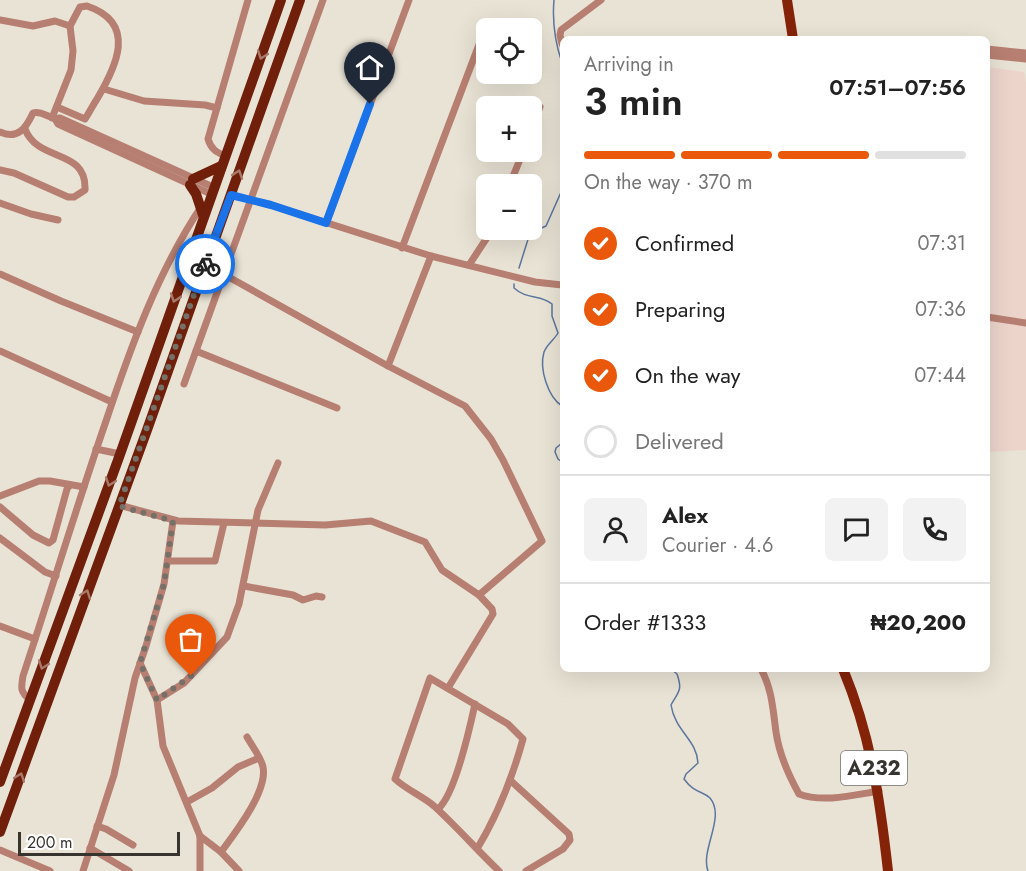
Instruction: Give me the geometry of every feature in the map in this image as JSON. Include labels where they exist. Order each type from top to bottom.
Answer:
[{"type":"highway","points":[[0,782],[120,454],[202,211],[212,191],[281,0]]},
{"type":"highway","points":[[0,832],[300,0]]},
{"type":"highway","points":[[202,211],[192,182],[223,161]]},
{"type":"main road","points":[[780,0],[786,36]]},
{"type":"main road","points":[[787,0],[792,36]]},
{"type":"main road","name":"A232","points":[[844,672],[857,703],[879,791],[888,871]]},
{"type":"main road","name":"A232","points":[[852,672],[875,743],[886,795],[895,871]]},
{"type":"street","points":[[184,384],[323,0]]},
{"type":"street","points":[[326,223],[409,0]]},
{"type":"street","points":[[560,36],[561,30],[601,0]]},
{"type":"street","points":[[223,161],[210,146],[208,139],[245,1]]},
{"type":"street","points":[[53,118],[72,60],[70,26],[80,7],[87,6],[104,15],[115,28],[119,41],[117,58],[104,89],[85,119],[57,107]]},
{"type":"street","points":[[0,20],[33,26],[56,21],[70,26]]},
{"type":"street","points":[[990,49],[1026,53]]},
{"type":"street","points":[[402,248],[476,52]]},
{"type":"street","points":[[990,55],[1026,59]]},
{"type":"street","points":[[104,89],[144,101],[205,105],[217,108]]},
{"type":"street","points":[[0,132],[11,134],[25,129],[35,111],[53,118],[58,124],[212,191]]},
{"type":"street","points":[[0,170],[14,173],[68,197],[74,197],[85,190],[82,170],[72,162],[34,145],[28,139],[25,129]]},
{"type":"street","points":[[231,195],[430,256],[535,282],[560,285]]},
{"type":"street","points":[[0,203],[31,214],[58,220]]},
{"type":"street","points":[[30,700],[23,695],[21,689],[23,676],[112,402],[138,332],[175,250],[202,211]]},
{"type":"street","points":[[469,265],[485,240]]},
{"type":"street","points":[[388,366],[430,256]]},
{"type":"street","points":[[0,274],[138,332]]},
{"type":"street","points":[[225,274],[388,366],[465,406],[491,439],[503,460],[542,541],[538,547],[479,595]]},
{"type":"street","points":[[990,317],[1026,323]]},
{"type":"street","points":[[0,351],[112,402]]},
{"type":"street","points":[[196,351],[337,408]]},
{"type":"street","points":[[96,449],[120,454]]},
{"type":"street","points":[[157,700],[184,683],[227,637],[240,604],[254,524],[278,463]]},
{"type":"street","points":[[0,496],[39,481],[50,480],[84,487]]},
{"type":"street","points":[[0,507],[33,536],[50,543],[53,540],[70,485]]},
{"type":"street","points":[[119,506],[173,521],[326,525],[370,521],[425,542],[442,570],[479,595],[492,609],[493,614],[448,688]]},
{"type":"street","points":[[83,871],[118,761],[129,701],[164,584],[173,521]]},
{"type":"street","points":[[168,561],[215,561],[224,523]]},
{"type":"street","points":[[0,538],[45,573],[56,576]]},
{"type":"street","points":[[244,586],[293,595],[303,600],[316,596],[322,597]]},
{"type":"street","points":[[0,626],[35,639]]},
{"type":"street","points":[[140,663],[157,700],[163,746],[188,802],[200,836],[200,871]]},
{"type":"street","points":[[762,672],[774,707],[777,735],[791,779],[799,794],[810,798],[841,798],[879,791]]},
{"type":"street","points":[[477,849],[494,820],[524,739],[508,724],[430,678],[396,781],[438,809],[477,849],[499,871]]},
{"type":"street","points":[[438,809],[445,801],[467,746],[475,704]]},
{"type":"street","points":[[221,852],[248,816],[263,775],[263,766],[247,737]]},
{"type":"street","points":[[188,802],[212,788],[238,767],[259,758]]},
{"type":"street","points":[[510,780],[569,834],[570,840],[562,849],[526,871]]},
{"type":"street","points":[[97,826],[133,845]]},
{"type":"street","points":[[200,836],[221,852],[239,871]]},
{"type":"street","points":[[90,848],[129,871]]},
{"type":"street","points":[[0,850],[50,871]]},
{"type":"shaded area","points":[[990,67],[1024,72],[1026,82],[1026,450],[990,452]]},
{"type":"waterway","points":[[554,0],[553,16],[560,55]]},
{"type":"waterway","points":[[519,268],[530,233],[546,226],[560,194]]},
{"type":"waterway","points":[[514,284],[514,288],[519,292],[552,304],[552,316],[558,333],[544,352],[543,366],[549,389],[560,404]]},
{"type":"waterway","points":[[560,445],[555,452],[560,460]]},
{"type":"waterway","points":[[675,672],[680,684],[679,691],[671,705],[673,714],[694,748],[698,763],[684,779],[691,787],[710,798],[714,806],[714,824],[706,863],[708,871]]},
{"type":"way so far","points":[[191,676],[157,700],[140,663],[164,584],[173,521],[119,506],[205,264]]},
{"type":"route","points":[[205,264],[231,195],[326,223],[370,104]]}]
